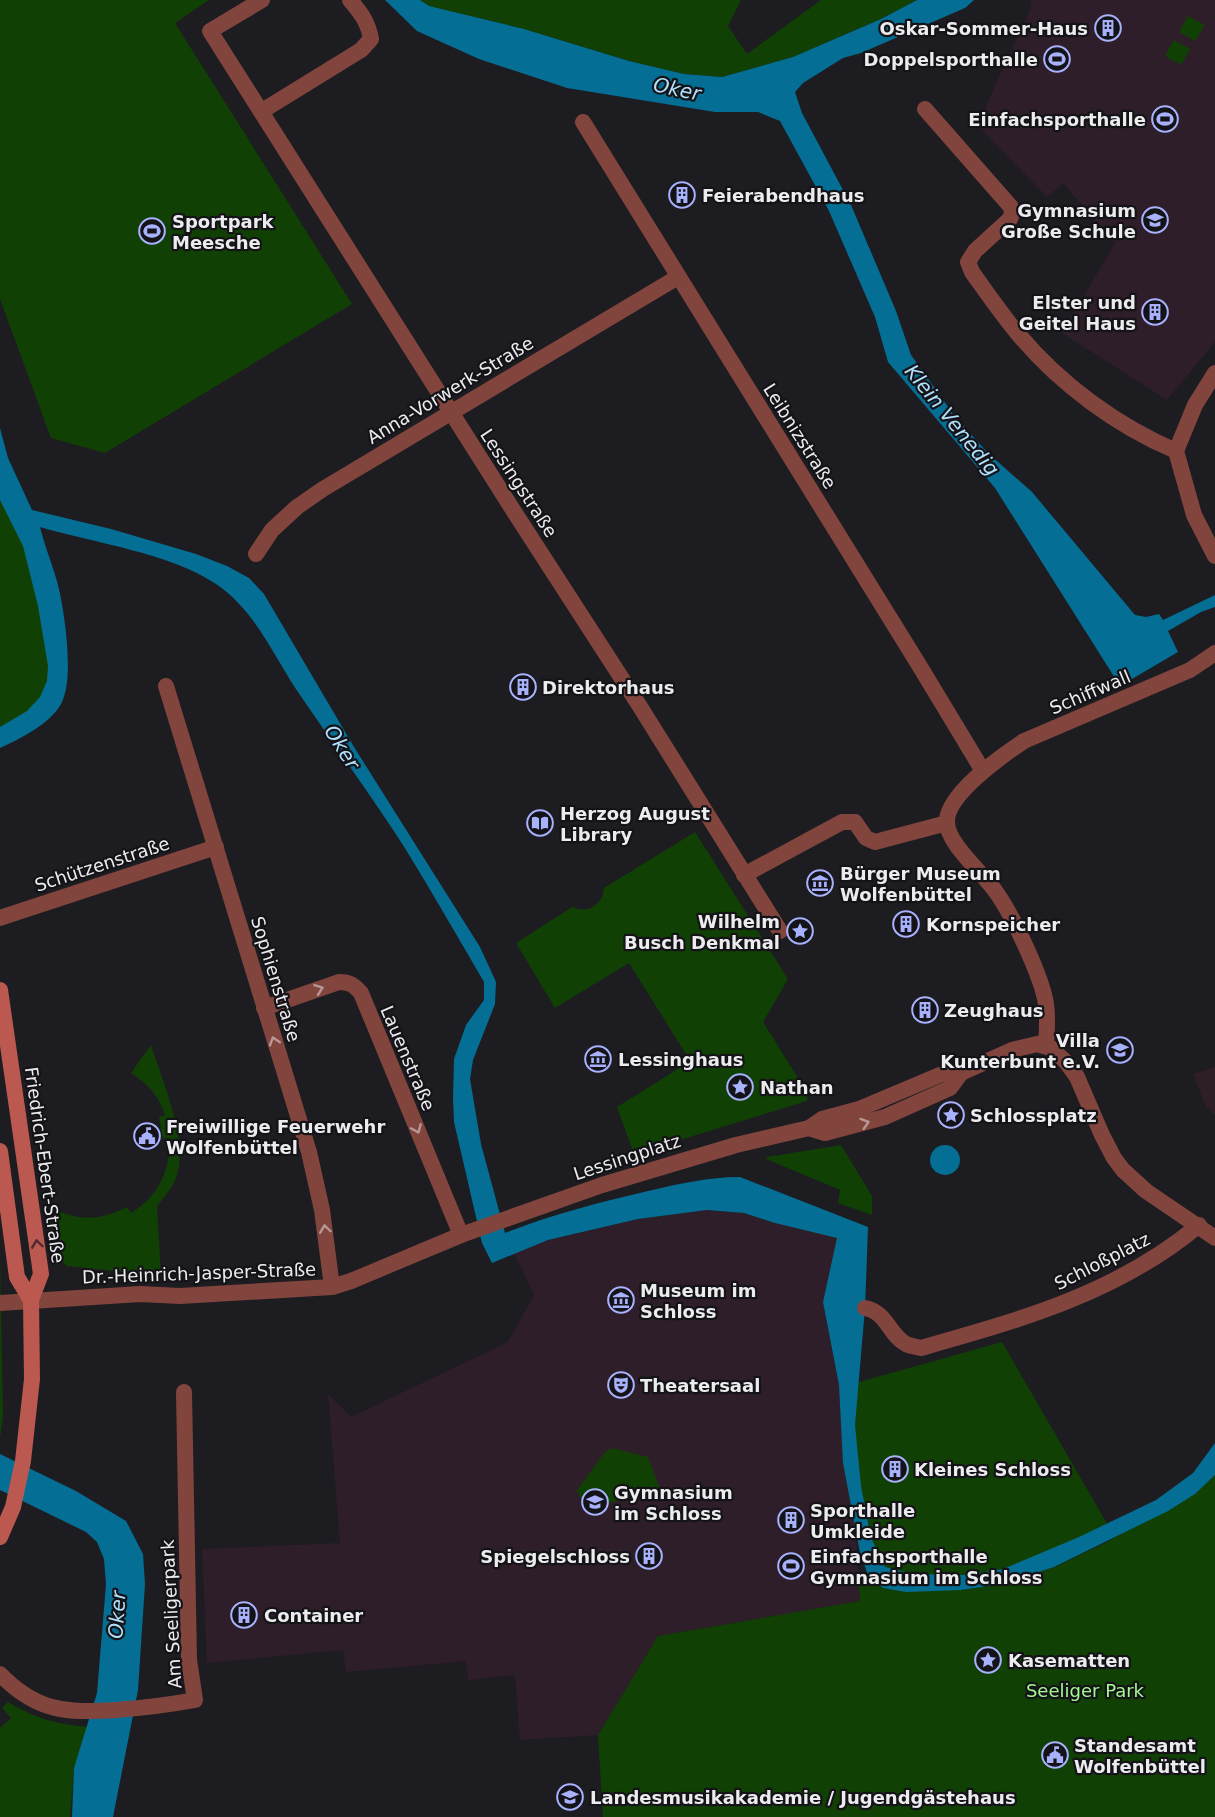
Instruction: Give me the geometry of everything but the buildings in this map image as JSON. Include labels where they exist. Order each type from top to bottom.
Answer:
[{"type":"main road","name":"Friedrich-Ebert-Straße","points":[[0,990],[41,1274],[31,1300]]},
{"type":"main road","points":[[0,1152],[17,1277],[31,1300],[32,1379],[23,1461],[13,1507],[0,1537]]},
{"type":"street","name":"Lessingstraße","points":[[262,0],[210,31],[451,413],[639,705],[780,931]]},
{"type":"street","points":[[262,111],[361,50],[370,39],[369,26],[350,0]]},
{"type":"street","points":[[925,109],[1011,207],[1010,219],[975,251],[968,262],[972,272],[1018,335],[1056,374],[1094,403],[1149,440],[1176,451]]},
{"type":"street","name":"Leibnizstraße","points":[[583,122],[983,771]]},
{"type":"street","name":"Anna-Vorwerk-Straße","points":[[256,554],[272,530],[297,507],[323,489],[678,277]]},
{"type":"street","points":[[1214,554],[1194,515],[1176,451],[1195,405],[1215,373]]},
{"type":"street","name":"Schiffwall","points":[[983,771],[1024,741],[1190,670],[1215,653]]},
{"type":"street","name":"Sophienstraße","points":[[166,686],[309,1152],[322,1210],[332,1287]]},
{"type":"street","points":[[983,771],[953,805],[947,823],[956,843],[997,892],[1019,935],[1046,1004],[1046,1046],[1058,1052],[1077,1077],[1102,1135],[1123,1170],[1146,1191],[1215,1238]]},
{"type":"street","points":[[744,875],[843,822],[855,822],[866,838],[875,842],[947,823]]},
{"type":"street","name":"Schützenstraße","points":[[0,918],[216,847]]},
{"type":"street","name":"Lauenstraße","points":[[264,1008],[339,981],[354,986],[360,993],[468,1232]]},
{"type":"street","name":"Lessingplatz","points":[[468,1232],[602,1185],[685,1159],[809,1128],[822,1119],[869,1105],[942,1074],[961,1073],[1025,1046],[1046,1046]]},
{"type":"street","name":"Schloßplatz","points":[[865,1308],[872,1309],[885,1319],[894,1334],[907,1344],[921,1348],[1048,1310],[1079,1297],[1120,1278],[1160,1255],[1199,1225]]},
{"type":"street","name":"Dr.-Heinrich-Jasper-Straße","points":[[0,1303],[140,1294],[180,1296],[332,1287],[468,1232]]},
{"type":"street","name":"Am Seeligerpark","points":[[0,1674],[25,1696],[48,1706],[77,1712],[154,1707],[195,1700],[189,1660],[184,1392]]},
{"type":"shaded area","name":"Gymnasium Große Schule","points":[[1031,0],[1215,0],[1215,342],[1167,400],[1062,333],[1115,243],[1063,183],[1047,197],[977,125],[1031,8]]},
{"type":"shaded area","points":[[1215,1067],[1215,1115],[1205,1105],[1193,1074]]},
{"type":"shaded area","name":"Gymnasium im Schloss","points":[[707,1210],[744,1213],[838,1238],[823,1302],[851,1461],[860,1601],[658,1636],[598,1735],[520,1740],[515,1675],[468,1680],[466,1661],[346,1672],[343,1650],[207,1663],[202,1549],[340,1543],[328,1394],[351,1417],[508,1342],[534,1295],[514,1253],[548,1240],[639,1219]]},
{"type":"green space","name":"Sportpark Meesche","points":[[0,0],[209,0],[175,23],[352,304],[105,453],[51,438],[0,299]]},
{"type":"green space","points":[[420,0],[741,0],[728,26],[747,54],[821,0],[917,0],[881,19],[793,57],[722,77],[684,74],[629,61],[524,29],[428,6]]},
{"type":"green space","points":[[1188,16],[1205,25],[1195,41],[1179,32]]},
{"type":"green space","points":[[1174,40],[1190,49],[1181,65],[1165,56]]},
{"type":"green space","points":[[0,458],[26,513],[54,691],[0,738]]},
{"type":"green space","points":[[695,832],[788,979],[763,1022],[808,1094],[807,1101],[634,1154],[617,1107],[678,1069],[689,1059],[629,963],[555,1008],[516,943],[572,907],[589,909],[594,906],[601,899],[604,888]]},
{"type":"green space","points":[[151,1045],[172,1107],[180,1156],[175,1181],[157,1206],[161,1276],[67,1266],[55,1256],[50,1240],[48,1206],[68,1215],[87,1218],[106,1215],[127,1207],[131,1213],[156,1190],[165,1172],[171,1138],[163,1139],[159,1117],[165,1115],[152,1091],[131,1073]]},
{"type":"green space","points":[[841,1145],[872,1196],[872,1215],[838,1203],[840,1190],[766,1159]]},
{"type":"green space","points":[[0,1254],[3,1416],[0,1438]]},
{"type":"green space","points":[[1002,1342],[1109,1527],[1023,1568],[918,1581],[875,1568],[849,1416],[859,1382]]},
{"type":"green space","points":[[612,1448],[648,1457],[659,1487],[656,1491],[594,1507],[580,1497],[577,1490],[605,1452]]},
{"type":"green space","name":"Seeliger Park","points":[[1215,1475],[1215,1817],[603,1817],[598,1735],[658,1636],[860,1601],[858,1576],[868,1575],[883,1588],[961,1590],[1002,1584],[1055,1567],[1103,1544],[1195,1494]]},
{"type":"green space","points":[[8,1702],[46,1720],[88,1727],[74,1768],[70,1817],[0,1817],[0,1728],[11,1718],[2,1708]]},
{"type":"water","points":[[385,0],[420,0],[429,6],[524,29],[629,61],[684,74],[722,77],[793,57],[881,19],[917,0],[974,0],[965,8],[861,53],[843,58],[803,83],[795,92],[802,113],[851,205],[896,311],[911,355],[956,418],[989,454],[1032,492],[1135,615],[1146,617],[1159,614],[1163,620],[1215,595],[1215,607],[1201,612],[1168,631],[1178,652],[1120,686],[995,488],[888,362],[875,317],[829,211],[780,121],[758,112],[715,112],[567,88],[479,59],[417,31]]},
{"type":"water","name":"Oker","points":[[0,428],[8,458],[32,510],[111,529],[196,554],[227,566],[249,578],[264,594],[354,747],[480,947],[496,982],[495,1004],[473,1060],[470,1079],[481,1144],[505,1233],[594,1204],[630,1195],[694,1181],[740,1177],[868,1227],[865,1308],[855,1425],[861,1486],[871,1538],[885,1567],[914,1574],[965,1575],[1003,1569],[1079,1537],[1156,1500],[1193,1473],[1215,1443],[1215,1475],[1195,1494],[1168,1511],[1054,1567],[1002,1584],[961,1590],[906,1592],[883,1588],[868,1575],[860,1553],[843,1463],[839,1385],[823,1302],[837,1238],[744,1213],[707,1210],[638,1219],[548,1240],[492,1263],[482,1243],[454,1122],[453,1098],[454,1059],[466,1025],[484,1000],[484,982],[403,845],[242,607],[216,584],[177,564],[40,527],[57,581],[64,615],[68,662],[66,691],[62,702],[51,717],[26,735],[0,748],[0,727],[27,711],[40,697],[47,681],[48,666],[38,606],[23,546],[0,500]]},
{"type":"water","points":[[945,1145],[955,1150],[960,1160],[955,1170],[945,1175],[935,1170],[930,1160],[935,1150]]},
{"type":"water","name":"Oker","points":[[0,1454],[76,1491],[126,1521],[143,1554],[145,1584],[138,1690],[113,1817],[72,1817],[74,1768],[97,1693],[106,1584],[104,1559],[97,1542],[86,1532],[0,1490]]},
{"type":"place","name":"Oskar-Sommer-Haus","points":[[1108,28]]},
{"type":"place","name":"Doppelsporthalle","points":[[1057,59]]},
{"type":"place","name":"Einfachsporthalle","points":[[1165,119]]},
{"type":"place","name":"Feierabendhaus","points":[[682,195]]},
{"type":"place","name":"Gymnasium Große Schule","points":[[1155,220]]},
{"type":"place","name":"Sportpark Meesche","points":[[152,231]]},
{"type":"place","name":"Elster und Geitel Haus","points":[[1155,312]]},
{"type":"place","name":"Direktorhaus","points":[[523,687]]},
{"type":"place","name":"Herzog August Library","points":[[540,823]]},
{"type":"place","name":"Bürger Museum Wolfenbüttel","points":[[820,883]]},
{"type":"place","name":"Kornspeicher","points":[[906,924]]},
{"type":"place","name":"Wilhelm Busch Denkmal","points":[[800,931]]},
{"type":"place","name":"Zeughaus","points":[[925,1010]]},
{"type":"place","name":"Villa Kunterbunt e.V.","points":[[1120,1050]]},
{"type":"place","name":"Lessinghaus","points":[[598,1059]]},
{"type":"place","name":"Nathan","points":[[740,1087]]},
{"type":"place","name":"Schlossplatz","points":[[951,1115]]},
{"type":"place","name":"Freiwillige Feuerwehr Wolfenbüttel","points":[[147,1136]]},
{"type":"place","name":"Museum im Schloss","points":[[621,1300]]},
{"type":"place","name":"Theatersaal","points":[[621,1385]]},
{"type":"place","name":"Kleines Schloss","points":[[895,1469]]},
{"type":"place","name":"Gymnasium im Schloss","points":[[595,1502]]},
{"type":"place","name":"Sporthalle Umkleide","points":[[791,1520]]},
{"type":"place","name":"Spiegelschloss","points":[[649,1556]]},
{"type":"place","name":"Einfachsporthalle Gymnasium im Schloss","points":[[791,1566]]},
{"type":"place","name":"Container","points":[[244,1615]]},
{"type":"place","name":"Kasematten","points":[[988,1660]]},
{"type":"place","name":"Standesamt Wolfenbüttel","points":[[1055,1755]]},
{"type":"place","name":"Landesmusikakademie / Jugendgästehaus","points":[[570,1797]]},
{"type":"water label","name":"Klein Venedig","points":[[952,420]]}]
